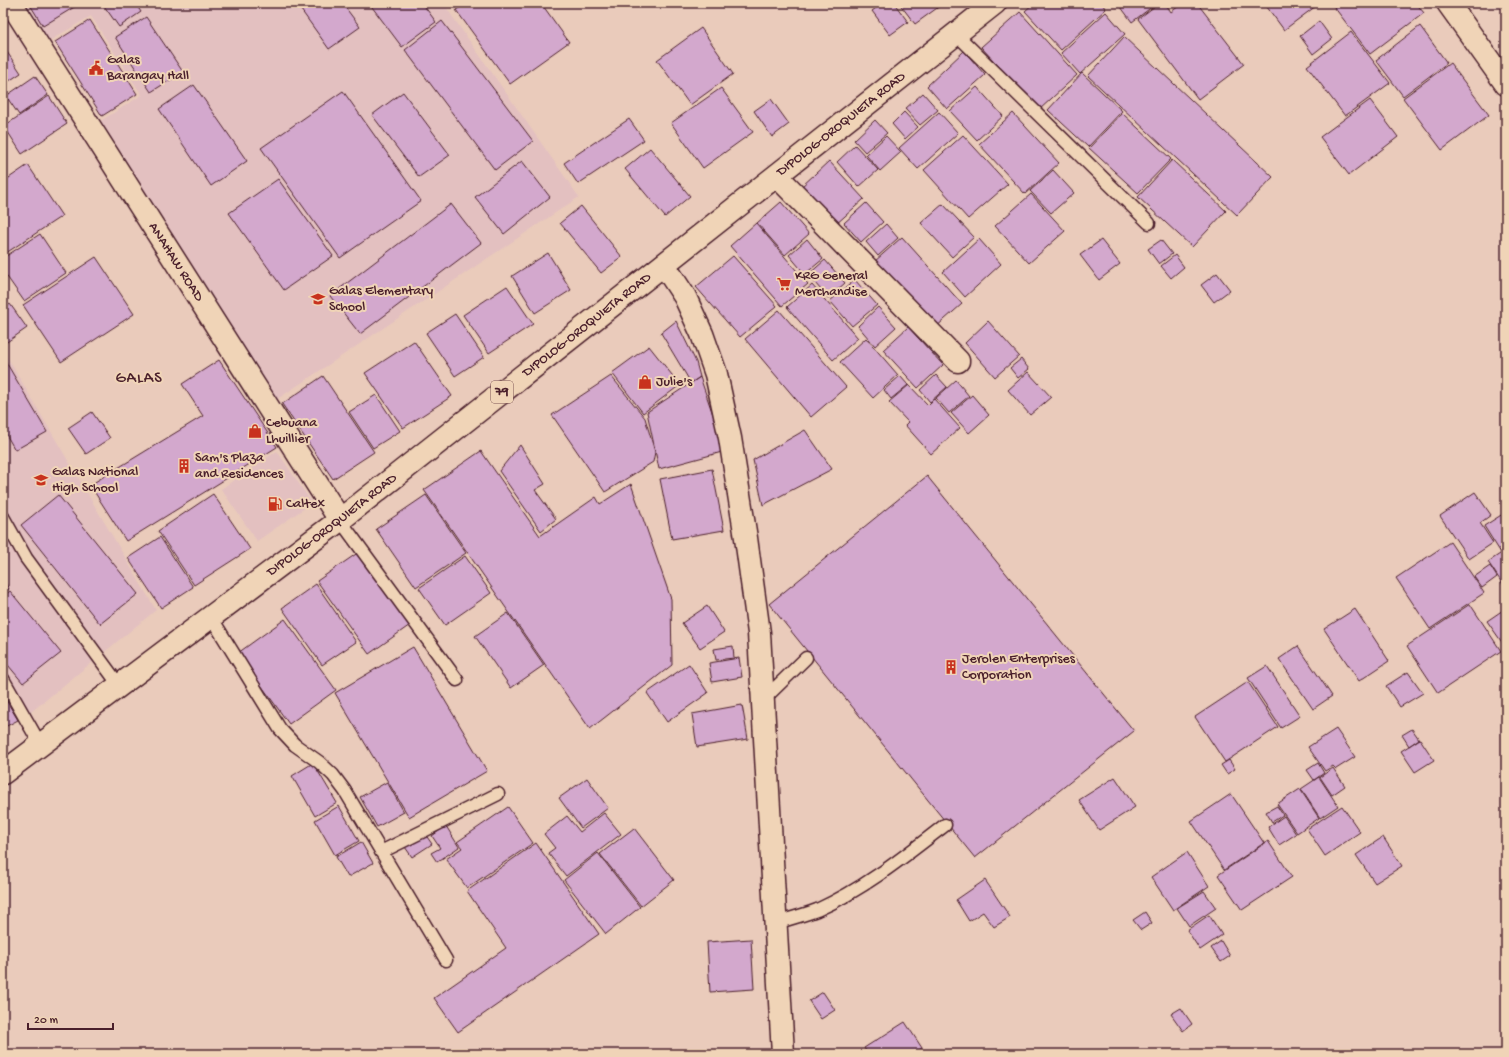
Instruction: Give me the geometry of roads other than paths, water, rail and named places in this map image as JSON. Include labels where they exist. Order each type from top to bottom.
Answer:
[{"type":"street","name":"ANAHAW ROAD","points":[[11,3],[340,520]]},
{"type":"street","name":"DIPOLOG-OROQUIETA ROAD","points":[[3,773],[340,520],[995,3]]},
{"type":"street","points":[[1448,3],[1506,84]]},
{"type":"street","points":[[777,176],[958,362]]},
{"type":"street","points":[[664,265],[685,296],[702,334],[716,374],[730,438],[746,538],[759,633],[783,1054]]},
{"type":"lane","points":[[956,34],[1149,223]]},
{"type":"lane","points":[[3,518],[26,558],[119,685]]},
{"type":"lane","points":[[340,520],[457,680]]},
{"type":"lane","points":[[211,617],[280,729],[295,745],[319,762],[333,775],[345,791],[446,960]]},
{"type":"lane","points":[[763,700],[806,658]]},
{"type":"lane","points":[[3,679],[40,744]]},
{"type":"lane","points":[[381,852],[498,794]]},
{"type":"lane","points":[[775,923],[816,910],[866,884],[945,825]]},
{"type":"place","name":"Galas Barangay Hall","points":[[96,68]]},
{"type":"place","name":"KRG General Merchandise","points":[[784,284]]},
{"type":"place","name":"Galas Elementary School","points":[[318,299]]},
{"type":"place","name":"Julie's","points":[[645,382]]},
{"type":"place","name":"Cebuana Lhuillier","points":[[255,431]]},
{"type":"place","name":"Sam's Plaza and Residences","points":[[184,466]]},
{"type":"place","name":"Galas National High School","points":[[41,480]]},
{"type":"place","name":"Caltex","points":[[275,504]]},
{"type":"place","name":"Jerolen Enterprises Corporation","points":[[951,667]]},
{"type":"district","name":"GALAS","points":[[139,379]]}]
